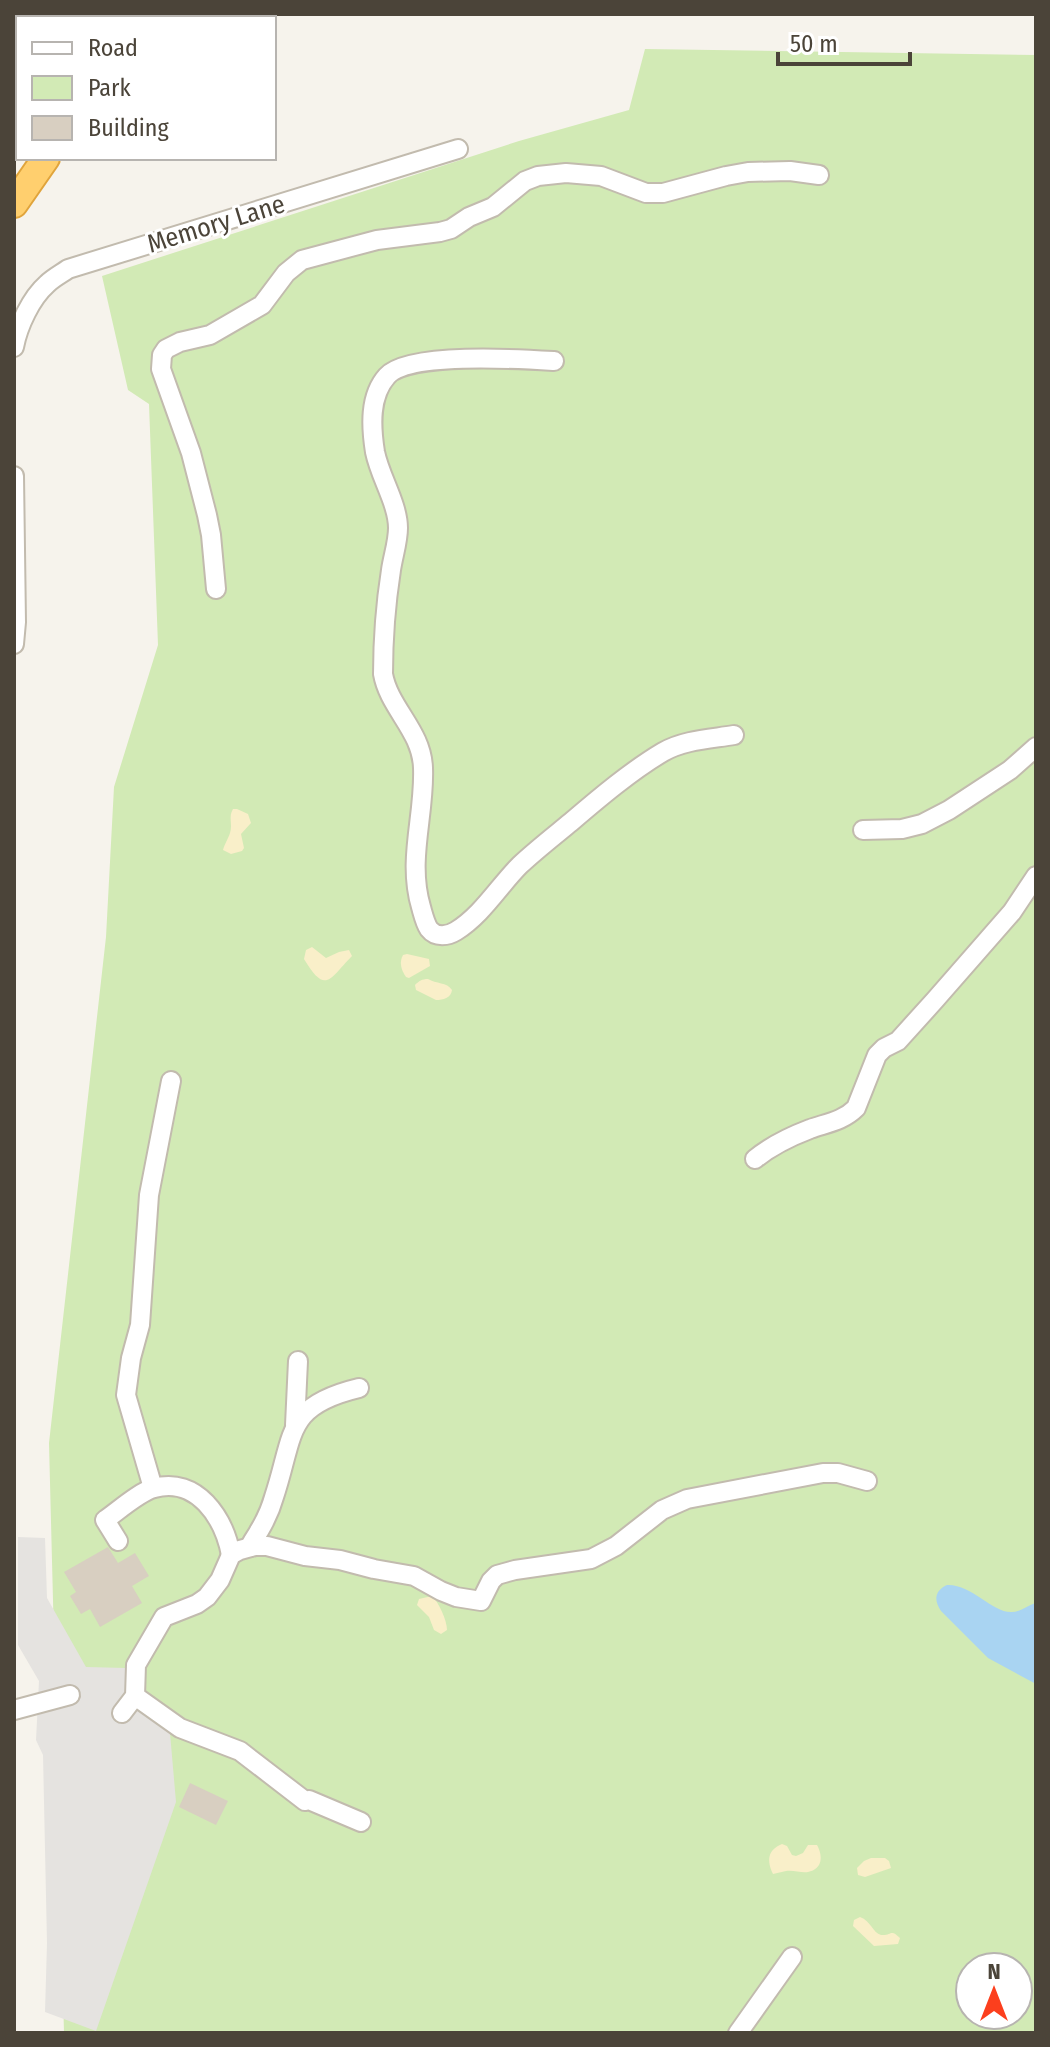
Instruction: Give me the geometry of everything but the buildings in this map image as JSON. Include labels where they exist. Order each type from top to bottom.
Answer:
[{"type":"highway","points":[[14,204],[45,160]]},
{"type":"street","name":"Memory Lane","points":[[14,347],[24,315],[45,285],[68,269],[458,149]]},
{"type":"street","points":[[216,589],[207,515],[191,453],[161,369],[162,355],[166,349],[180,342],[210,335],[262,305],[286,273],[302,260],[377,240],[451,229],[493,207],[525,181],[538,176],[566,173],[601,176],[646,193],[663,193],[748,172],[790,171],[819,175]]},
{"type":"street","points":[[554,361],[462,359],[413,364],[396,368],[387,375],[375,400],[372,429],[375,450],[398,529],[391,570],[383,674],[388,691],[416,737],[421,752],[422,804],[416,842],[415,882],[428,928],[435,935],[442,936],[465,925],[529,857],[600,796],[662,753],[684,743],[734,735]]},
{"type":"street","points":[[14,476],[14,644]]},
{"type":"street","points":[[863,830],[902,829],[922,824],[1010,770],[1036,747]]},
{"type":"street","points":[[755,1159],[778,1142],[838,1121],[856,1108],[877,1055],[898,1041],[935,1000],[1012,912],[1036,876]]},
{"type":"street","points":[[153,1488],[126,1386],[140,1325],[149,1195],[171,1081]]},
{"type":"street","points":[[250,1547],[274,1499],[295,1425],[298,1361]]},
{"type":"street","points":[[295,1425],[319,1403],[359,1388]]},
{"type":"street","points":[[231,1555],[250,1547],[276,1547],[305,1556],[414,1576],[456,1597],[481,1601],[497,1575],[591,1559],[616,1546],[662,1510],[687,1499],[823,1473],[838,1473],[867,1481]]},
{"type":"street","points":[[118,1541],[105,1520],[153,1488],[170,1487],[185,1490],[209,1504],[224,1528],[231,1555],[220,1580],[207,1597],[164,1617],[136,1665],[135,1696],[122,1713]]},
{"type":"street","points":[[14,1710],[70,1695]]},
{"type":"street","points":[[135,1696],[180,1728],[240,1751],[305,1801],[361,1822]]},
{"type":"street","points":[[738,2033],[792,1957]]},
{"type":"green space","points":[[645,49],[1036,55],[1036,2033],[64,2033],[49,1443],[106,937],[114,787],[158,645],[149,404],[128,390],[102,276],[519,141],[629,110]]},
{"type":"sand","points":[[233,809],[248,814],[251,823],[241,834],[244,848],[231,854],[223,850],[230,833]]},
{"type":"sand","points":[[312,947],[326,958],[349,950],[352,956],[333,976],[323,980],[304,959],[306,950]]},
{"type":"sand","points":[[403,955],[429,959],[430,966],[406,977],[401,963]]},
{"type":"sand","points":[[428,979],[450,987],[450,995],[436,1000],[416,990],[416,984]]},
{"type":"sand","points":[[432,1596],[446,1621],[447,1630],[441,1634],[434,1630],[429,1617],[417,1605],[419,1599]]},
{"type":"sand","points":[[782,1844],[796,1856],[803,1853],[808,1845],[817,1845],[821,1858],[819,1865],[808,1872],[773,1874],[770,1856],[773,1849]]},
{"type":"sand","points":[[871,1858],[885,1858],[891,1868],[865,1877],[858,1875],[857,1868]]},
{"type":"sand","points":[[860,1917],[878,1934],[897,1935],[900,1938],[898,1944],[874,1946],[853,1926],[854,1920]]},
{"type":"shaded area","points":[[18,1537],[45,1538],[47,1598],[86,1667],[126,1668],[128,1701],[170,1733],[176,1802],[96,2031],[45,2012],[47,1943],[43,1755],[36,1740],[39,1681],[18,1645]]},
{"type":"water","points":[[947,1585],[965,1589],[1004,1611],[1015,1612],[1036,1603],[1036,1684],[988,1658],[941,1611],[936,1596]]}]
